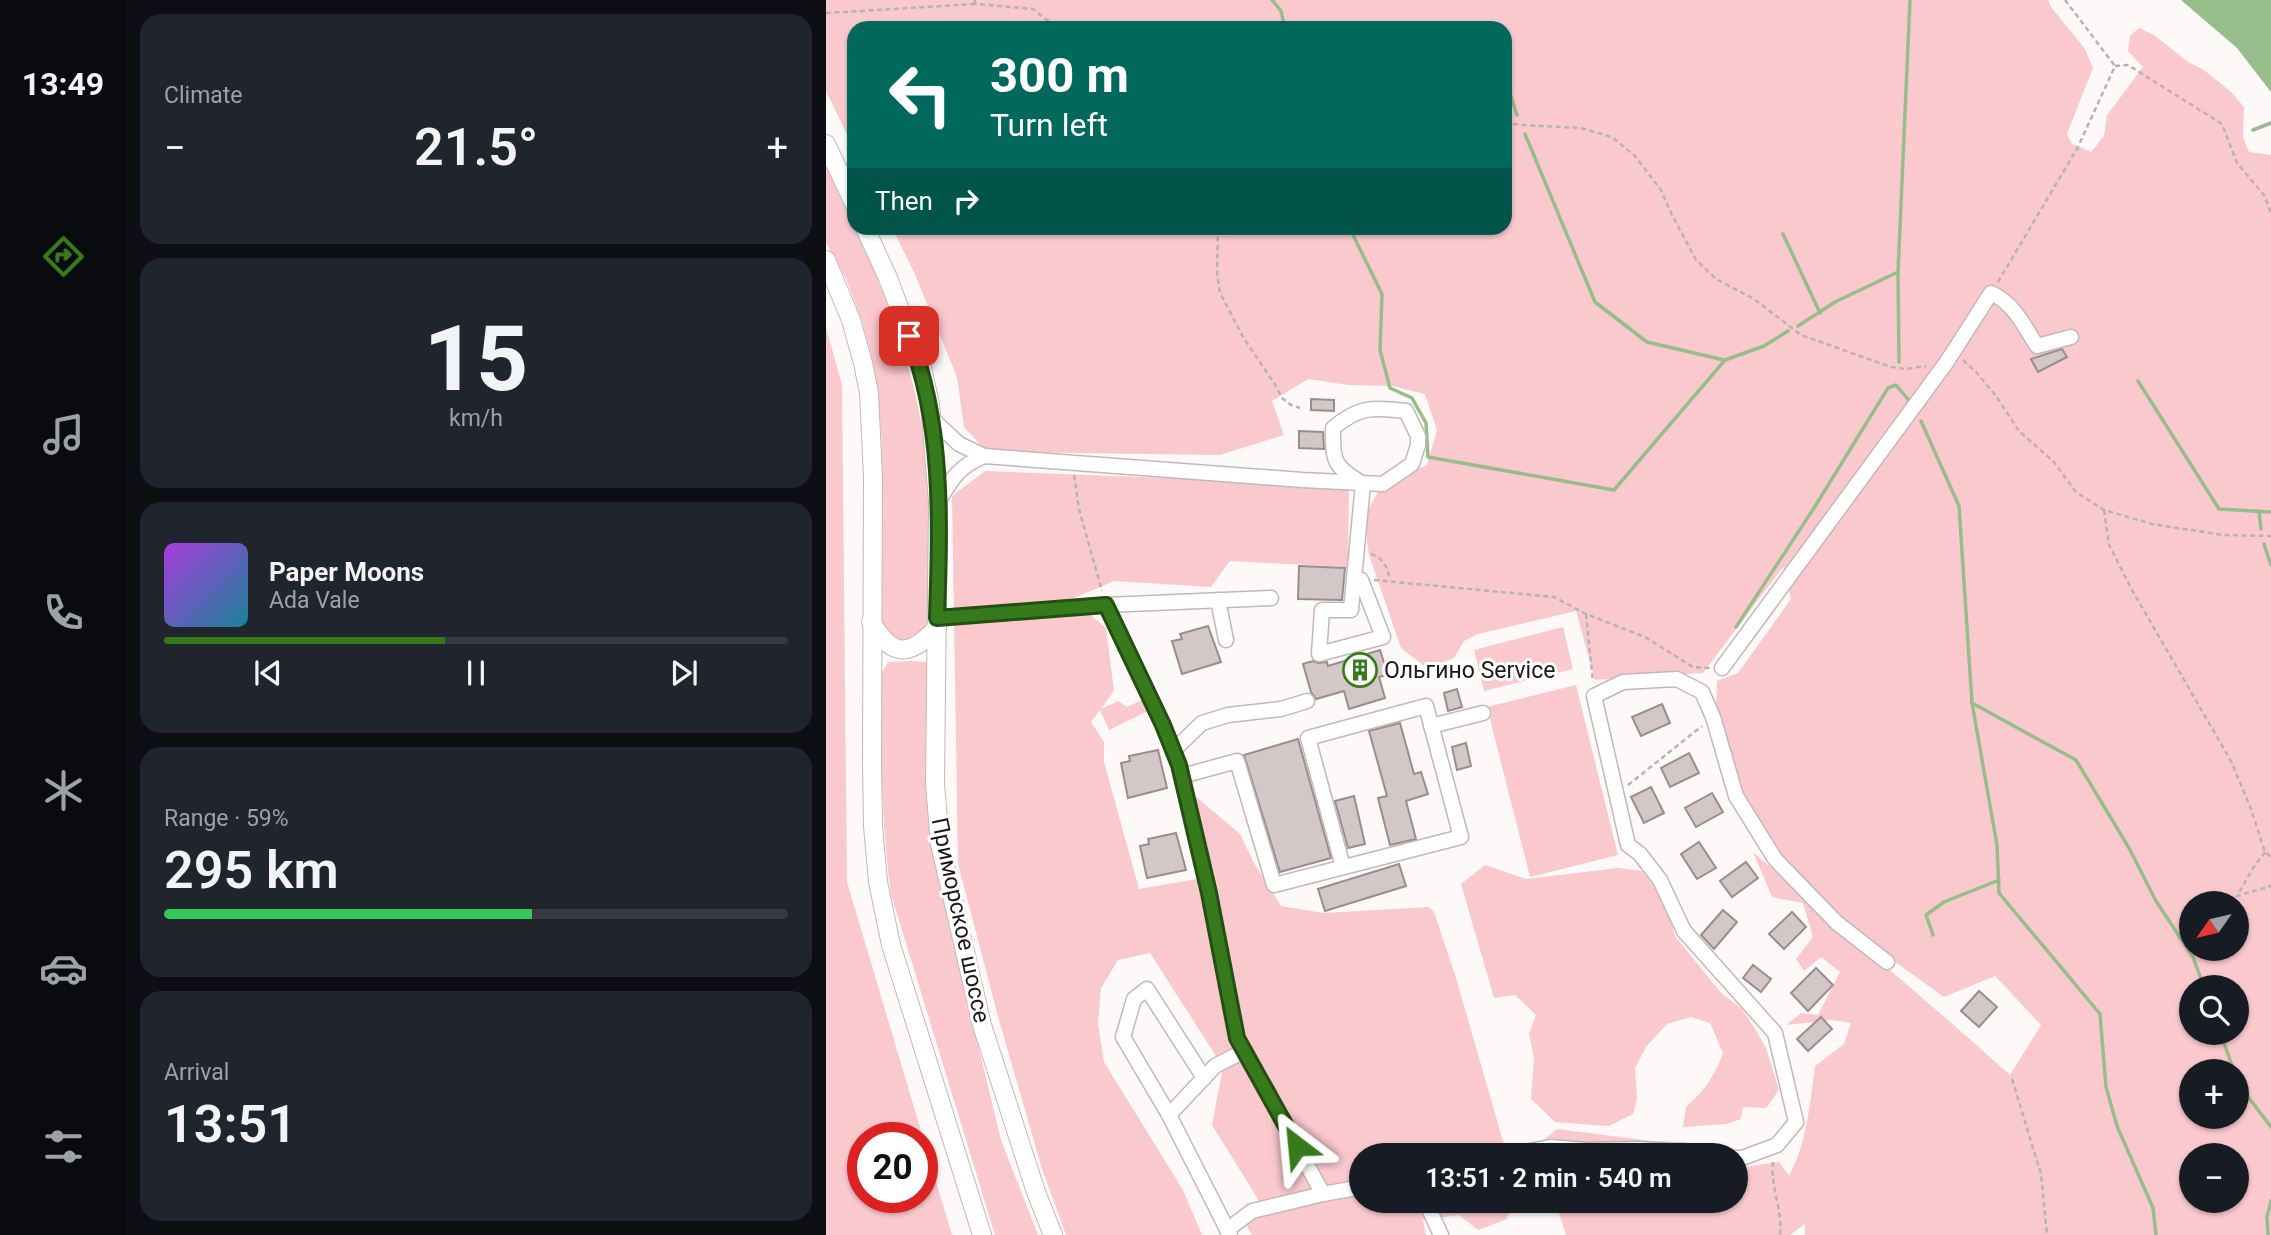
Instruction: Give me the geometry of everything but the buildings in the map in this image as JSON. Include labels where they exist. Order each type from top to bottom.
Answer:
[{"type":"main road","points":[[826,144],[847,188]]},
{"type":"main road","name":"Приморское шоссе","points":[[868,235],[888,278],[922,368],[932,419],[938,502],[935,784],[940,844],[982,1025],[1053,1235]]},
{"type":"main road","points":[[826,260],[855,331],[869,393],[873,477],[873,813],[878,882],[891,945],[982,1235]]},
{"type":"main road","points":[[871,622],[886,644],[902,650],[920,643],[937,623]]},
{"type":"lane","points":[[1722,668],[1950,358],[1991,293],[2001,297],[2011,307],[2038,346],[2071,337]]},
{"type":"lane","points":[[932,419],[959,444],[984,456],[1363,484],[1383,484],[1412,464],[1418,436],[1406,411],[1374,407],[1346,417],[1333,428],[1333,454],[1340,469],[1363,484]]},
{"type":"lane","points":[[938,502],[955,474],[967,463],[984,456]]},
{"type":"lane","points":[[1362,580],[1351,610],[1322,610],[1319,654],[1383,637],[1362,580],[1357,550],[1363,484]]},
{"type":"lane","points":[[937,623],[1106,605],[1271,598]]},
{"type":"lane","points":[[1218,600],[1226,640]]},
{"type":"lane","points":[[1106,605],[1163,725],[1181,776],[1207,884],[1237,1038],[1323,1194]]},
{"type":"lane","points":[[1748,1154],[1777,1145],[1796,1122],[1775,1033],[1684,931],[1660,880],[1640,854],[1628,845],[1594,696],[1623,682],[1677,679],[1702,692],[1713,717],[1736,796],[1775,859],[1837,923],[1887,962]]},
{"type":"lane","points":[[1173,751],[1202,723],[1228,715],[1281,709],[1307,701]]},
{"type":"lane","points":[[1181,776],[1237,761],[1274,885],[1461,837],[1426,706],[1308,738],[1343,867]]},
{"type":"lane","points":[[1431,726],[1483,713]]},
{"type":"lane","points":[[1204,1078],[1147,989],[1134,999],[1123,1037],[1169,1115],[1229,1232],[1252,1211],[1349,1189]]},
{"type":"lane","points":[[1169,1115],[1215,1066],[1244,1051]]},
{"type":"lane","points":[[1431,1213],[1441,1235]]},
{"type":"path","points":[[2065,0],[2115,66]]},
{"type":"path","points":[[826,13],[975,2],[1033,9],[1049,21]]},
{"type":"path","points":[[2115,66],[2128,65],[2222,124],[2237,163],[2264,195],[2271,213]]},
{"type":"path","points":[[1991,293],[2078,147],[2115,66]]},
{"type":"path","points":[[1512,123],[1581,128],[1612,137],[1635,156],[1661,190],[1696,260],[1716,279],[1755,299],[1801,335],[1891,368],[1906,369],[1950,358],[1977,373],[1996,396],[2019,432],[2054,462],[2076,492],[2104,510],[2152,524],[2223,535],[2271,536]]},
{"type":"path","points":[[1218,235],[1217,273],[1220,293],[1243,337],[1282,398],[1300,408]]},
{"type":"path","points":[[1074,475],[1079,509],[1106,605]]},
{"type":"path","points":[[2104,510],[2109,545],[2132,590],[2231,761],[2266,852],[2271,857]]},
{"type":"path","points":[[1357,550],[1378,556],[1387,567],[1390,580]]},
{"type":"path","points":[[1362,580],[1390,580],[1554,597],[1586,614],[1645,637],[1693,667],[1722,668]]},
{"type":"path","points":[[1586,614],[1594,696]]},
{"type":"path","points":[[1616,794],[1713,717]]},
{"type":"path","points":[[2266,852],[2236,896],[2271,886]]},
{"type":"path","points":[[2012,1079],[2041,1174],[2047,1235]]},
{"type":"path","points":[[1777,1145],[1772,1176],[1780,1235]]},
{"type":"shaded area","points":[[826,0],[2048,0],[2085,49],[2093,68],[2067,134],[2072,144],[2091,152],[2104,136],[2107,115],[2143,67],[2128,51],[2130,36],[2139,28],[2154,35],[2188,62],[2204,70],[2233,94],[2244,107],[2243,137],[2249,152],[2271,155],[2271,1235],[1805,1235],[1805,1224],[1790,1235],[1566,1235],[1559,1213],[1748,1213],[1748,1166],[1779,1162],[1789,1176],[1804,1136],[1815,1066],[1844,1044],[1851,1023],[1832,1020],[1786,1025],[1801,1013],[1818,1015],[1840,972],[1821,957],[1804,971],[1796,959],[1813,937],[1803,903],[1772,897],[1753,852],[2010,1075],[2041,1025],[1995,976],[1944,997],[1841,923],[1786,865],[1744,797],[1716,711],[1717,681],[1738,673],[1791,599],[1783,567],[1703,673],[1595,680],[1576,611],[1478,634],[1464,641],[1454,658],[1427,668],[1401,648],[1369,555],[1364,518],[1381,486],[1427,465],[1437,430],[1425,394],[1392,386],[1348,385],[1308,379],[1272,401],[1284,435],[1220,455],[987,452],[964,427],[957,377],[914,272],[896,235],[1512,235],[1512,21],[847,21],[847,134],[826,91]]},
{"type":"shaded area","points":[[2181,0],[2271,0],[2271,92],[2237,48]]},
{"type":"shaded area","points":[[826,164],[847,210],[847,235],[859,235],[900,339],[922,428],[929,509],[929,618],[920,634],[907,640],[893,637],[882,622],[882,443],[871,355],[846,279],[826,243]]},
{"type":"shaded area","points":[[826,327],[842,385],[847,882],[918,1122],[847,1122],[847,1213],[938,1213],[938,1188],[952,1235],[826,1235]]},
{"type":"shaded area","points":[[985,471],[1349,485],[1348,567],[1230,561],[1211,587],[1114,581],[1072,599],[1106,628],[1114,691],[1101,709],[1118,701],[1127,707],[1142,700],[1148,711],[1109,730],[1100,710],[1091,722],[1104,742],[1104,762],[1139,889],[1215,876],[1193,794],[1240,834],[1254,863],[1281,906],[1323,913],[1429,907],[1434,912],[1457,981],[1504,1143],[1349,1143],[1349,1213],[1509,1213],[1507,1219],[1478,1230],[1459,1215],[1423,1220],[1426,1235],[1252,1235],[1246,1225],[1261,1204],[1212,1125],[1223,1067],[1150,953],[1118,960],[1101,988],[1098,1024],[1104,1062],[1183,1190],[1202,1235],[1066,1235],[1042,1169],[958,864],[952,496]]},
{"type":"shaded area","points":[[1563,627],[1573,669],[1484,691],[1474,650]]},
{"type":"shaded area","points":[[888,662],[930,662],[933,841],[1001,1140],[1038,1235],[995,1235],[891,894],[883,812],[880,676]]},
{"type":"shaded area","points":[[1576,685],[1618,855],[1530,877],[1487,707]]},
{"type":"shaded area","points":[[1485,865],[1526,879],[1618,868],[1642,871],[1667,904],[1675,936],[1721,993],[1741,1008],[1766,1048],[1779,1090],[1766,1108],[1743,1107],[1741,1119],[1727,1124],[1683,1127],[1686,1107],[1708,1083],[1723,1053],[1710,1023],[1691,1017],[1667,1024],[1646,1047],[1635,1068],[1637,1098],[1633,1114],[1609,1126],[1555,1122],[1531,1099],[1534,1058],[1529,1034],[1536,1015],[1515,995],[1494,998],[1461,884]]},
{"type":"shaded area","points":[[1557,1129],[1652,1141],[1686,1142],[1685,1143],[1540,1143]]},
{"type":"waterway","points":[[1272,0],[1281,11],[1283,21]]},
{"type":"waterway","points":[[1798,326],[1835,302],[1898,272],[1910,0]]},
{"type":"waterway","points":[[1512,100],[1517,115]]},
{"type":"waterway","points":[[2253,130],[2271,123]]},
{"type":"waterway","points":[[1525,134],[1595,302],[1647,342],[1724,360]]},
{"type":"waterway","points":[[1783,234],[1820,313]]},
{"type":"waterway","points":[[1353,235],[1382,294],[1380,350],[1390,388],[1412,398],[1426,423],[1428,457],[1614,490],[1725,360],[1764,346],[1788,331]]},
{"type":"waterway","points":[[1898,272],[1899,362]]},
{"type":"waterway","points":[[2138,381],[2219,509],[2271,512]]},
{"type":"waterway","points":[[1736,627],[1888,388],[1896,385],[1911,403]]},
{"type":"waterway","points":[[1921,421],[1959,506],[1972,703],[1997,845],[1999,893],[2100,1014],[2106,1087],[2117,1126],[2153,1208],[2156,1235]]},
{"type":"waterway","points":[[2259,511],[2261,529]]},
{"type":"waterway","points":[[2264,544],[2271,565]]},
{"type":"waterway","points":[[1972,703],[2076,760],[2129,848],[2156,901],[2193,957],[2200,975]]},
{"type":"waterway","points":[[1933,935],[1926,915],[1944,902],[1999,880]]},
{"type":"waterway","points":[[2225,1045],[2230,1059]]},
{"type":"waterway","points":[[2249,1098],[2271,1127]]},
{"type":"waterway","points":[[2268,1235],[2267,1217],[2271,1201]]},
{"type":"place","name":"Ольгино Service","points":[[1360,670]]},
{"type":"route","points":[[909,336],[922,368],[932,419],[938,502],[937,618],[1106,605],[1179,765],[1194,821],[1237,1038],[1297,1146]]}]
